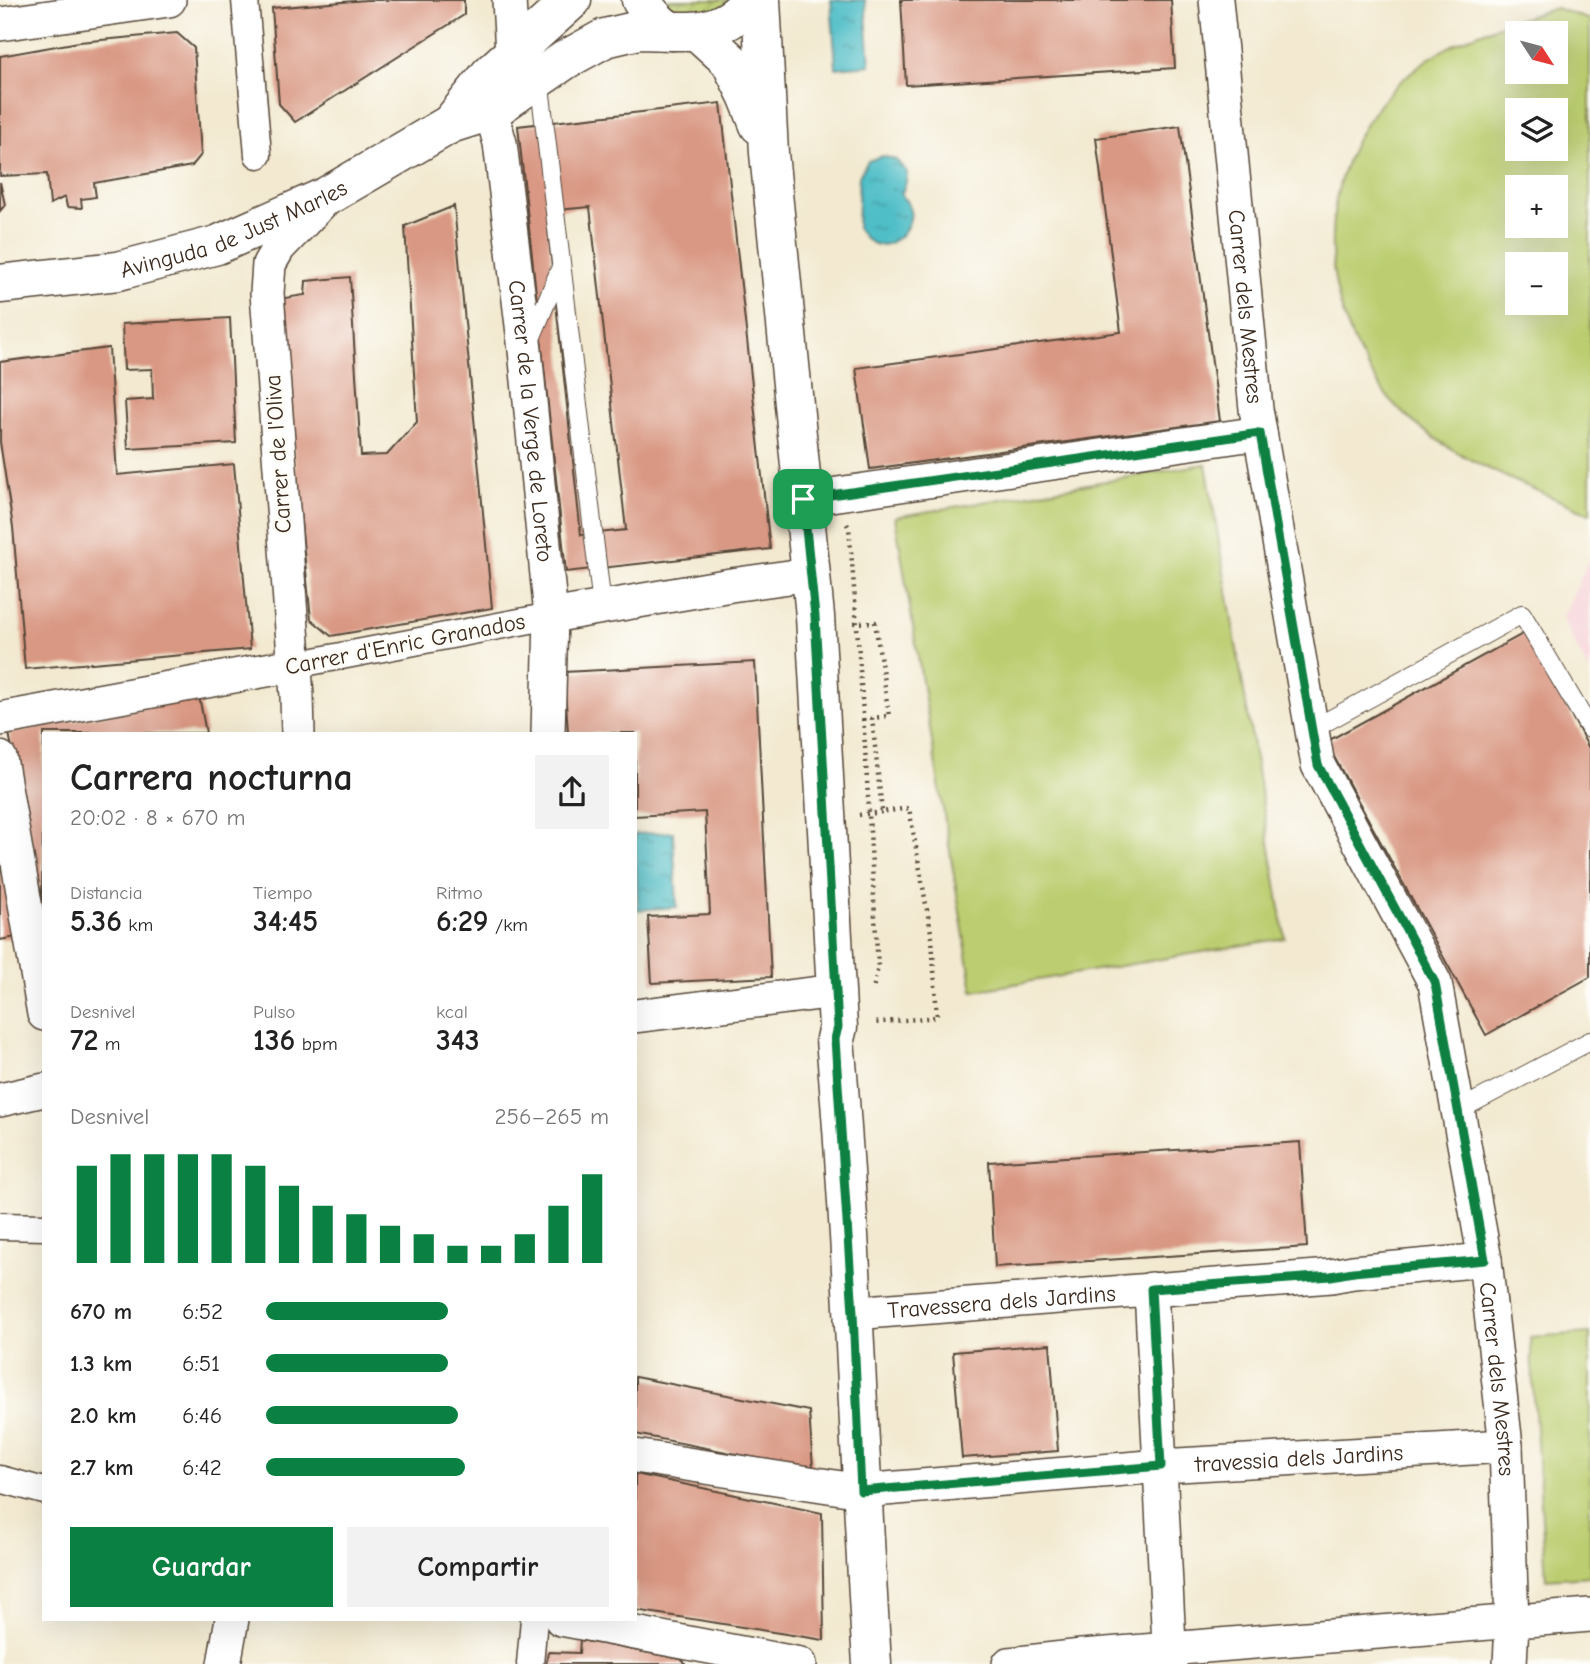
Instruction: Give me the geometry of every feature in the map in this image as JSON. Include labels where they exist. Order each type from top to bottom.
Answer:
[{"type":"main road","name":"Avinguda de Just Marles","points":[[0,284],[104,273],[158,261],[217,245],[327,196],[450,124],[491,111],[572,0]]},
{"type":"main road","points":[[641,0],[650,14],[685,31],[730,61],[747,95],[769,153]]},
{"type":"main road","points":[[685,31],[720,25],[734,17],[750,0]]},
{"type":"main road","points":[[761,0],[769,153],[811,574],[872,1664]]},
{"type":"main road","name":"Avinguda de Just Marles","points":[[450,124],[490,74],[565,60],[605,38],[639,30],[685,31]]},
{"type":"street","points":[[0,24],[169,0]]},
{"type":"street","points":[[245,0],[258,155]]},
{"type":"street","points":[[509,0],[526,66]]},
{"type":"street","name":"Carrer dels Mestres","points":[[1216,0],[1260,433],[1320,768],[1435,983],[1459,1110],[1485,1260],[1506,1446],[1512,1623],[1510,1664]]},
{"type":"street","name":"Carrer de la Verge de Loreto","points":[[491,111],[500,143],[526,351],[551,616],[548,732]]},
{"type":"street","name":"Carrer de l'Oliva","points":[[298,732],[267,293],[269,264],[279,247],[327,196]]},
{"type":"street","points":[[803,499],[1260,433]]},
{"type":"street","name":"Carrer d'Enric Granados","points":[[0,719],[602,606],[811,574]]},
{"type":"street","points":[[0,758],[42,1002]]},
{"type":"street","points":[[637,1016],[836,991]]},
{"type":"street","points":[[0,1100],[42,1090]]},
{"type":"street","points":[[0,1226],[42,1227]]},
{"type":"street","name":"Travessera dels Jardins","points":[[853,1313],[1331,1276],[1485,1260]]},
{"type":"street","points":[[1151,1289],[1170,1656]]},
{"type":"street","name":"travessia dels Jardins","points":[[637,1456],[861,1491],[1161,1466],[1506,1446]]},
{"type":"street","points":[[0,1479],[42,1490]]},
{"type":"street","points":[[1010,1664],[1170,1656],[1590,1615]]},
{"type":"street","points":[[224,1664],[232,1621]]},
{"type":"street","points":[[530,1664],[534,1621]]},
{"type":"street","points":[[569,1621],[712,1656],[800,1664]]},
{"type":"lane","points":[[526,66],[561,265],[602,606]]},
{"type":"lane","points":[[526,351],[561,265]]},
{"type":"lane","points":[[1313,729],[1522,614],[1590,729]]},
{"type":"lane","points":[[1459,1110],[1590,1041]]},
{"type":"path","points":[[851,555],[866,738],[876,938]]},
{"type":"path","points":[[849,624],[875,622],[889,716],[855,719]]},
{"type":"path","points":[[872,718],[882,812]]},
{"type":"path","points":[[853,815],[909,808],[932,938],[937,1017],[865,1023]]},
{"type":"shaded area","points":[[1590,557],[1590,673],[1562,619]]},
{"type":"green space","points":[[664,0],[730,0],[713,13],[680,13]]},
{"type":"green space","points":[[1556,8],[1590,20],[1590,514],[1486,468],[1436,439],[1414,422],[1393,403],[1366,364],[1347,326],[1336,287],[1332,247],[1335,207],[1345,168],[1362,131],[1385,98],[1416,68],[1448,47],[1505,25],[1505,84],[1568,84],[1568,21],[1516,21]]},
{"type":"green space","points":[[1206,464],[1285,938],[973,991],[895,517]]},
{"type":"green space","points":[[1590,1333],[1590,1576],[1546,1579],[1530,1337]]},
{"type":"water","points":[[831,0],[865,0],[870,65],[836,68]]},
{"type":"water","points":[[883,156],[896,160],[907,172],[901,195],[910,211],[910,219],[897,239],[882,245],[869,241],[857,228],[859,176],[868,161]]},
{"type":"water","points":[[673,832],[677,907],[638,910],[637,834]]},
{"type":"building","points":[[366,0],[464,0],[464,15],[295,122],[279,104],[272,8]]},
{"type":"building","points":[[901,0],[1171,0],[1175,68],[906,85]]},
{"type":"building","points":[[177,33],[194,48],[201,155],[192,166],[94,183],[96,197],[81,199],[82,208],[67,207],[65,197],[50,204],[47,174],[0,176],[0,56],[79,42]]},
{"type":"building","points":[[721,103],[770,549],[566,572],[518,126]],"holes":[[[590,207],[626,530],[581,535],[546,211]]]},
{"type":"building","points":[[1180,126],[1220,421],[870,469],[856,368],[1121,332],[1096,138]]},
{"type":"building","points":[[0,182],[5,205],[0,211]]},
{"type":"building","points":[[454,206],[492,608],[331,636],[311,619],[278,299],[305,295],[306,281],[350,277],[361,456],[387,455],[417,422],[405,226]]},
{"type":"building","points":[[230,318],[236,443],[128,449],[125,401],[153,399],[152,369],[124,370],[122,324]]},
{"type":"building","points":[[109,348],[117,475],[234,464],[250,649],[25,669],[13,527],[0,442],[0,362]]},
{"type":"building","points":[[1526,632],[1590,750],[1590,977],[1486,1035],[1326,742]]},
{"type":"building","points":[[755,662],[771,977],[652,983],[648,917],[710,914],[705,812],[637,816],[637,732],[568,732],[564,672]]},
{"type":"building","points":[[199,696],[206,732],[42,732],[42,901],[9,733]]},
{"type":"building","points":[[0,852],[16,937],[0,940]]},
{"type":"building","points":[[1300,1142],[1307,1247],[995,1267],[989,1162]]},
{"type":"building","points":[[1050,1344],[1058,1451],[962,1458],[953,1352]]},
{"type":"building","points":[[637,1377],[809,1411],[813,1469],[637,1434]]},
{"type":"building","points":[[637,1474],[822,1513],[824,1640],[637,1610]]},
{"type":"building","points":[[580,1640],[681,1659],[685,1664],[546,1664],[548,1652],[579,1653]]},
{"type":"route","points":[[1260,433],[1318,765],[1435,983],[1485,1260],[1331,1276],[1151,1289],[1161,1466],[861,1491],[853,1313],[835,1039],[838,1027],[817,650],[803,499],[1237,439],[1260,433]]}]
